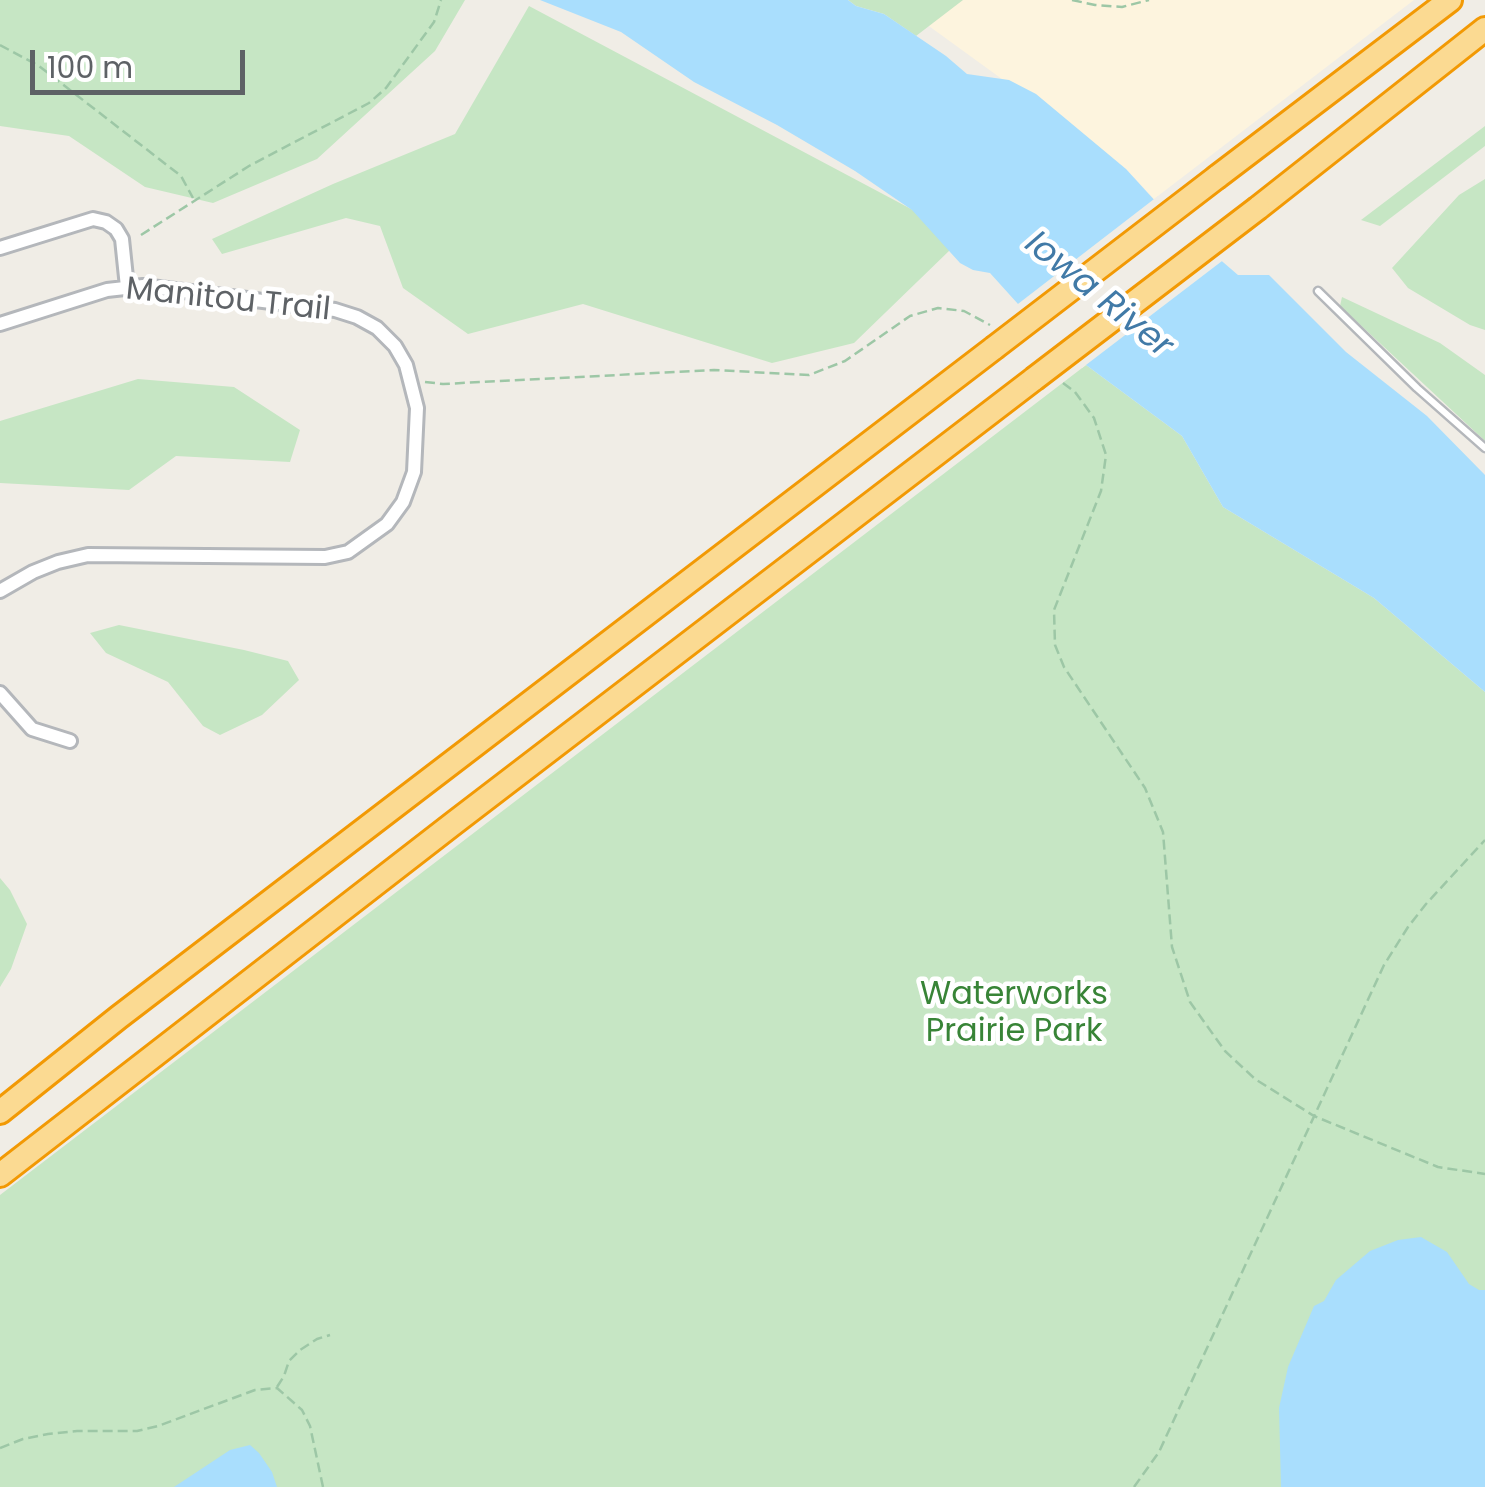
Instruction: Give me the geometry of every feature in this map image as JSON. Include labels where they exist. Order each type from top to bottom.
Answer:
[{"type":"highway","points":[[0,1112],[998,341],[1450,0]]},
{"type":"highway","points":[[0,1175],[1258,208],[1485,28]]},
{"type":"highway","points":[[1321,158],[1485,42]]},
{"type":"street","points":[[0,248],[93,219],[106,222],[122,239],[128,287]]},
{"type":"street","name":"Manitou Trail","points":[[0,324],[107,290],[143,286],[335,310],[358,316],[395,346],[413,383],[417,408],[414,472],[402,502],[387,524],[348,552],[325,556],[88,555],[33,572],[0,591]]},
{"type":"street","points":[[0,693],[32,729],[70,741]]},
{"type":"lane","points":[[1318,291],[1485,448]]},
{"type":"path","points":[[140,235],[250,166],[368,103],[386,88],[434,22],[441,0]]},
{"type":"path","points":[[1072,0],[1122,7],[1149,0]]},
{"type":"path","points":[[0,45],[39,66],[182,176],[194,199]]},
{"type":"path","points":[[413,383],[714,370],[809,374],[845,361],[910,316],[938,308],[964,311],[986,322],[998,341]]},
{"type":"path","points":[[1063,382],[1094,418],[1106,456],[1101,491],[1054,610],[1055,644],[1064,667],[1145,788],[1163,832],[1172,947],[1190,1002],[1226,1051],[1254,1079],[1314,1116],[1438,1167],[1485,1174]]},
{"type":"path","points":[[1134,1487],[1159,1452],[1395,946],[1426,904],[1485,840]]},
{"type":"path","points":[[277,1388],[289,1361],[317,1339],[330,1335]]},
{"type":"path","points":[[0,1448],[24,1438],[63,1433],[136,1431],[256,1390],[277,1388],[302,1410],[310,1426],[323,1487]]},
{"type":"shaded area","points":[[893,0],[1414,0],[1154,199],[1126,169]]},
{"type":"green space","points":[[0,0],[465,0],[435,51],[317,159],[213,203],[145,187],[69,136],[0,126]]},
{"type":"green space","points":[[848,0],[963,0],[916,36],[884,14]]},
{"type":"green space","points":[[529,6],[913,210],[950,250],[854,343],[772,363],[583,304],[468,334],[403,288],[380,226],[346,218],[222,254],[212,239],[455,134]]},
{"type":"green space","points":[[1485,126],[1485,146],[1380,226],[1361,220]]},
{"type":"green space","points":[[1485,179],[1485,330],[1408,288],[1392,268],[1459,195]]},
{"type":"green space","points":[[1342,297],[1440,343],[1485,375],[1485,441],[1340,306]]},
{"type":"green space","name":"Waterworks Prairie Park","points":[[1086,365],[1182,436],[1223,507],[1374,598],[1485,692],[1485,1487],[0,1487],[0,1195]]},
{"type":"green space","points":[[138,379],[234,387],[300,430],[290,462],[176,456],[129,490],[0,483],[0,421]]},
{"type":"green space","points":[[119,625],[288,661],[299,680],[262,715],[220,735],[203,726],[168,682],[106,653],[90,633]]},
{"type":"green space","points":[[0,878],[27,924],[11,969],[0,987]]},
{"type":"water","name":"Iowa River","points":[[540,0],[848,0],[884,14],[967,74],[1009,80],[1036,94],[1126,169],[1167,214],[1238,275],[1269,275],[1346,352],[1427,416],[1485,475],[1485,692],[1374,598],[1223,507],[1182,436],[1086,365],[1018,304],[990,273],[960,263],[912,210],[777,125],[694,82],[621,32]]},
{"type":"water","points":[[1421,1237],[1447,1252],[1469,1284],[1485,1290],[1485,1487],[1281,1487],[1279,1408],[1288,1367],[1314,1306],[1324,1301],[1336,1280],[1370,1251],[1398,1240]]},
{"type":"water","points":[[250,1445],[272,1472],[277,1487],[174,1487],[230,1450]]},
{"type":"pier","points":[[1158,196],[1226,258],[1082,368],[1014,307]]}]
